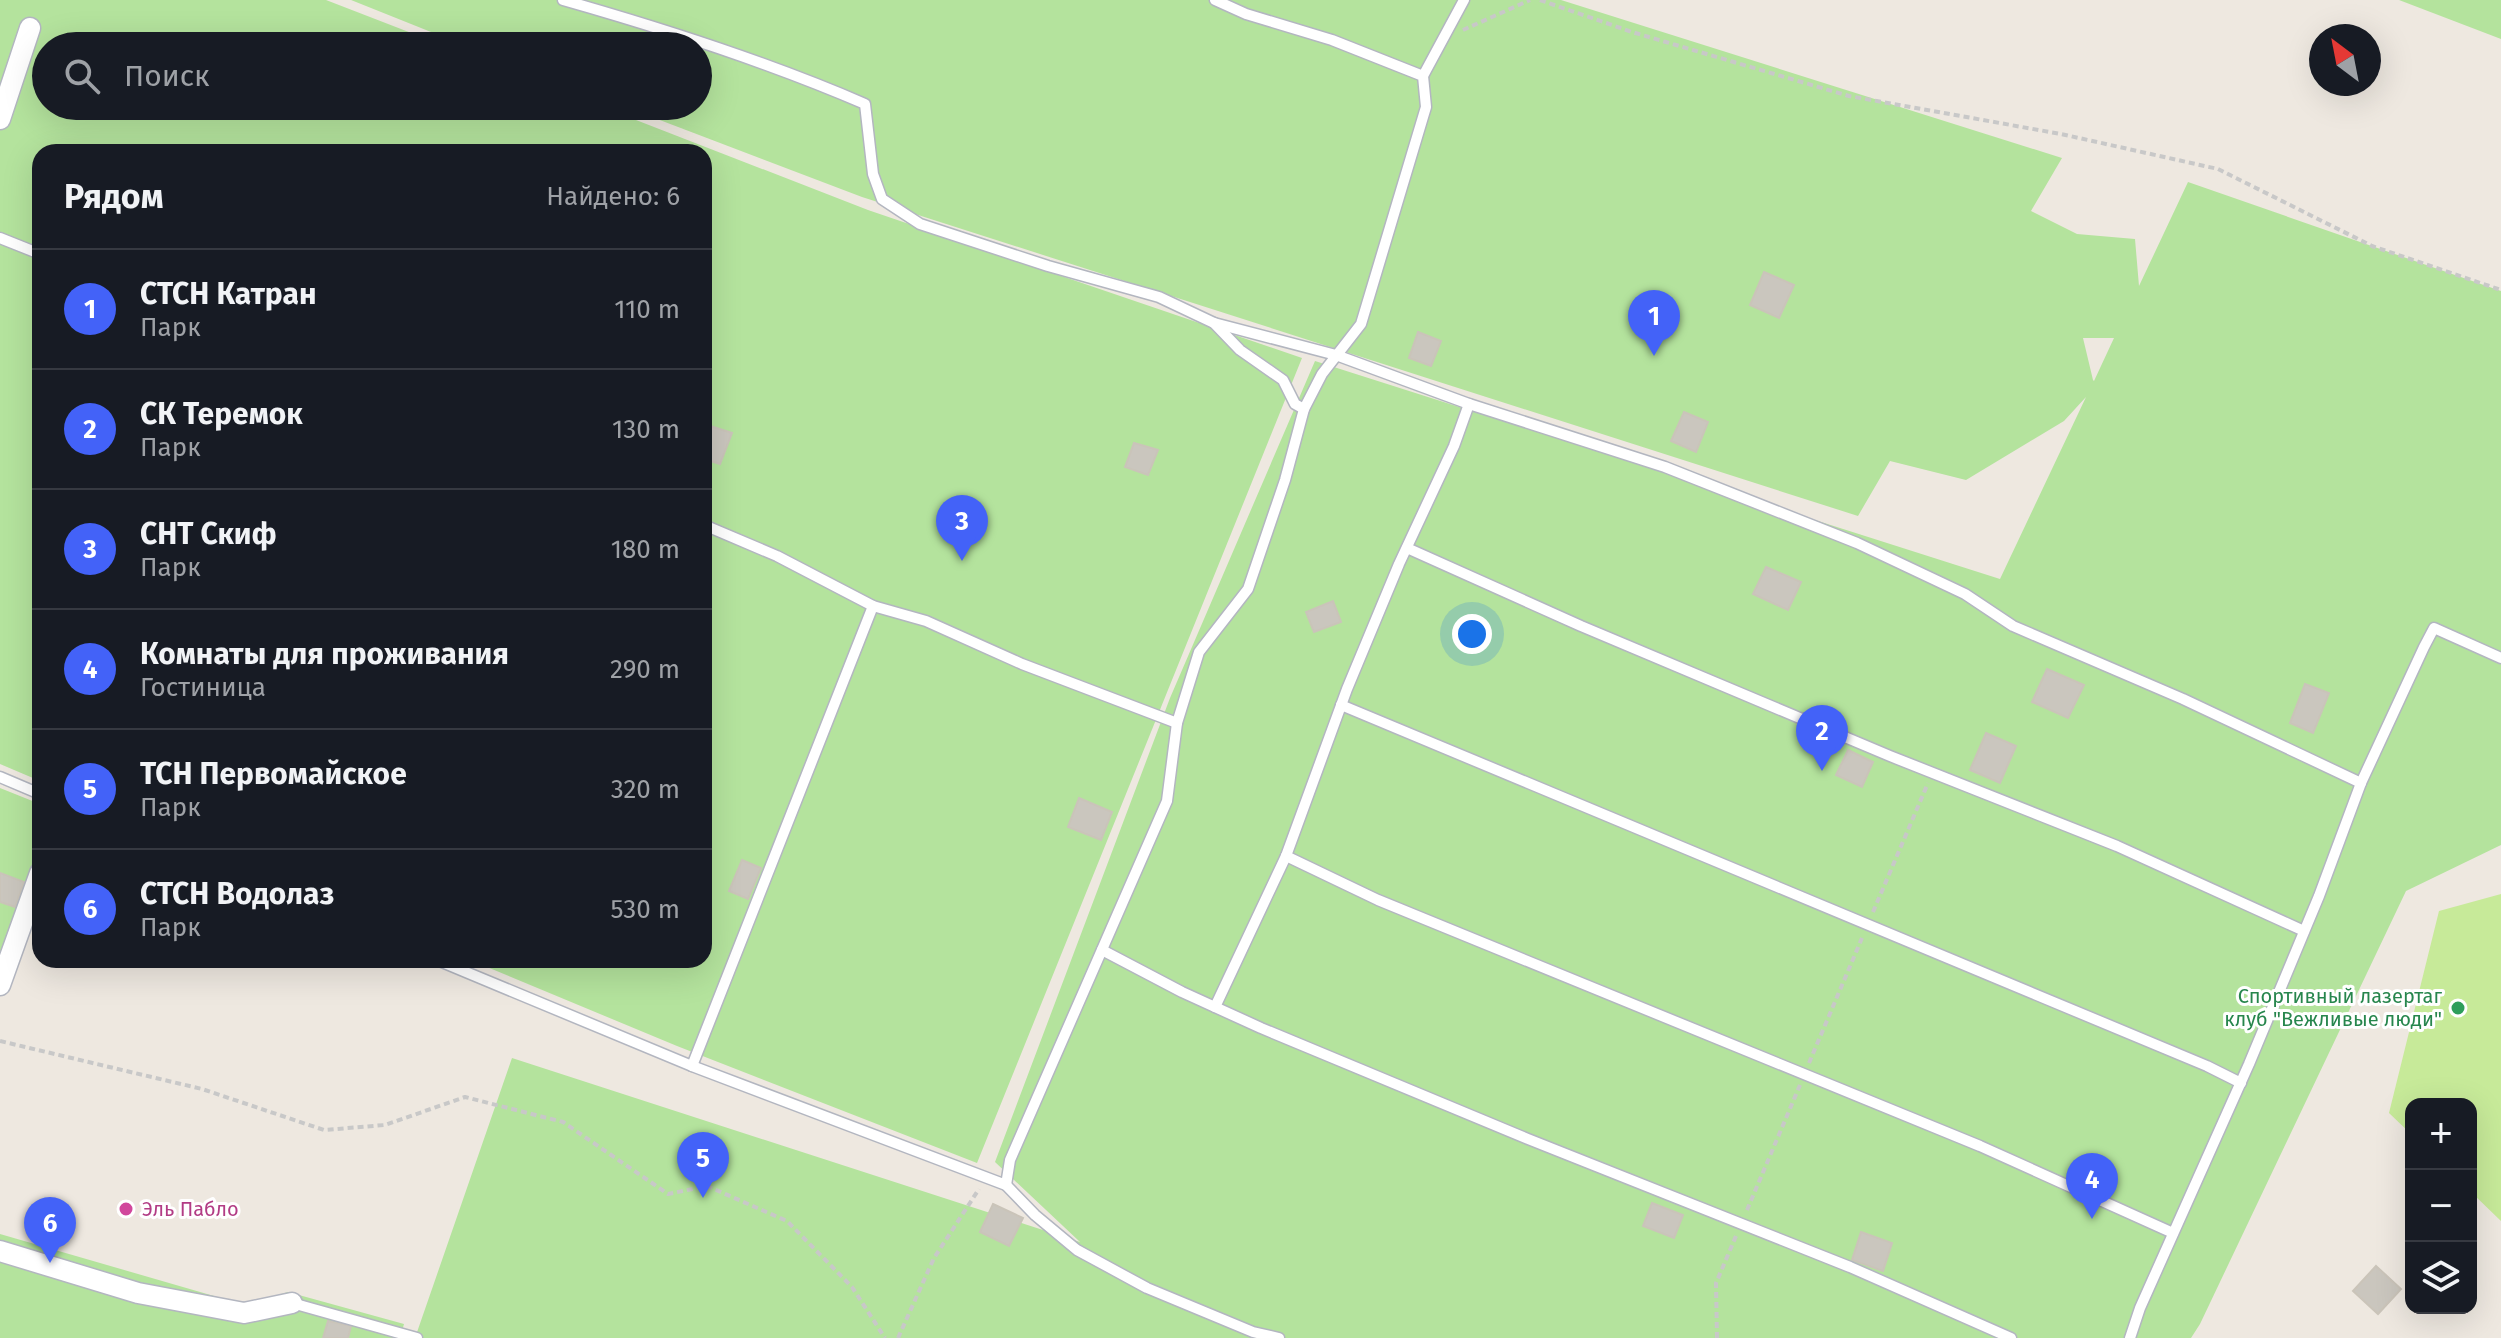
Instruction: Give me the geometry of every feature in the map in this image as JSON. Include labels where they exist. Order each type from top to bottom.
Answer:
[{"type":"street","points":[[0,119],[30,28]]},
{"type":"street","points":[[0,985],[32,895]]},
{"type":"street","points":[[0,1251],[138,1293],[244,1313],[292,1303]]},
{"type":"lane","points":[[563,0],[667,32]]},
{"type":"lane","points":[[1215,0],[1246,14],[1332,40],[1423,76]]},
{"type":"lane","points":[[1006,1185],[1010,1160],[1167,801],[1177,723],[1199,652],[1248,589],[1285,480],[1304,409],[1322,374],[1361,324],[1426,107],[1423,76],[1464,0]]},
{"type":"lane","points":[[712,47],[812,81],[865,104],[873,174],[882,199],[920,224],[1048,266],[1159,297],[1214,323],[1336,355],[1469,404],[1665,467],[1857,543],[1965,594],[2013,626],[2183,699],[2361,783]]},
{"type":"lane","points":[[0,238],[32,251]]},
{"type":"lane","points":[[1214,323],[1240,350],[1283,380],[1295,404],[1304,409]]},
{"type":"lane","points":[[1215,1007],[1286,856],[1341,705],[1454,446],[1469,404]]},
{"type":"lane","points":[[712,528],[777,556],[873,606],[926,621],[1022,664],[1177,723]]},
{"type":"lane","points":[[1407,548],[1581,626],[2117,846],[2304,931]]},
{"type":"lane","points":[[692,1066],[873,606]]},
{"type":"lane","points":[[2130,1338],[2140,1308],[2241,1083],[2361,783],[2434,628],[2501,658]]},
{"type":"lane","points":[[1341,705],[2207,1066],[2241,1083]]},
{"type":"lane","points":[[0,777],[32,791]]},
{"type":"lane","points":[[1286,856],[1378,900],[1980,1146],[2173,1233]]},
{"type":"lane","points":[[1102,950],[1215,1007],[1528,1139],[1850,1267],[2011,1338]]},
{"type":"lane","points":[[456,968],[692,1066],[1006,1185],[1035,1215],[1077,1250],[1147,1288],[1253,1332],[1279,1338]]},
{"type":"lane","points":[[292,1303],[417,1338]]},
{"type":"path","points":[[1443,39],[1530,0]]},
{"type":"path","points":[[1540,0],[1632,32],[1849,96],[2061,134],[2218,169],[2372,246],[2501,290]]},
{"type":"path","points":[[1870,918],[1932,772]]},
{"type":"path","points":[[1809,1064],[1864,933]]},
{"type":"path","points":[[0,1041],[202,1089],[324,1130],[385,1125],[465,1097],[563,1122],[668,1194],[707,1186],[787,1221],[852,1287],[885,1338]]},
{"type":"path","points":[[1747,1210],[1802,1079]]},
{"type":"path","points":[[898,1338],[934,1258],[987,1177]]},
{"type":"path","points":[[1717,1338],[1716,1283],[1741,1225]]},
{"type":"green space","points":[[0,0],[326,0],[409,32],[32,32],[32,120],[636,120],[698,144],[32,144],[32,778],[0,764]]},
{"type":"green space","points":[[351,0],[1561,0],[2062,158],[2031,211],[2077,234],[2135,239],[2139,286],[2188,182],[2501,291],[2501,845],[2406,891],[2191,1338],[415,1338],[512,1058],[1080,1242],[995,1162],[1170,698],[1315,361],[2000,579],[2086,397],[2064,421],[1966,480],[1890,461],[1858,516],[862,197],[660,120],[712,120],[712,32],[431,32]],"holes":[[[2083,338],[2114,338],[2094,381]]]},
{"type":"green space","points":[[2399,0],[2501,0],[2501,39]]},
{"type":"green space","points":[[712,149],[868,210],[1302,358],[977,1163],[677,1046],[489,968],[712,968]]},
{"type":"green space","points":[[0,788],[32,801],[32,866],[0,955]]},
{"type":"green space","name":"Спортивный лазертаг клуб \"Вежливые люди\"","points":[[2501,894],[2501,1221],[2477,1198],[2477,1098],[2405,1098],[2405,1128],[2389,1113],[2439,911]]},
{"type":"green space","points":[[0,1234],[245,1305],[288,1292],[404,1324],[400,1338],[0,1338]]},
{"type":"building","points":[[1764,272],[1794,285],[1779,318],[1750,305]]},
{"type":"building","points":[[1418,332],[1441,341],[1431,366],[1409,358]]},
{"type":"building","points":[[1684,412],[1708,422],[1696,452],[1671,441]]},
{"type":"building","points":[[712,427],[732,433],[720,464],[712,462]]},
{"type":"building","points":[[1134,443],[1158,450],[1148,475],[1125,467]]},
{"type":"building","points":[[1766,567],[1801,582],[1788,610],[1753,594]]},
{"type":"building","points":[[1333,601],[1341,622],[1314,632],[1306,612]]},
{"type":"building","points":[[2047,669],[2084,685],[2068,718],[2032,702]]},
{"type":"building","points":[[2305,684],[2329,693],[2313,733],[2290,723]]},
{"type":"building","points":[[1986,733],[2016,746],[2000,783],[1970,770]]},
{"type":"building","points":[[1848,750],[1873,762],[1862,787],[1836,775]]},
{"type":"building","points":[[1079,798],[1112,812],[1101,840],[1068,827]]},
{"type":"building","points":[[742,860],[761,868],[748,899],[729,891]]},
{"type":"building","points":[[0,873],[24,882],[15,907],[0,902]]},
{"type":"building","points":[[1652,1203],[1683,1215],[1674,1238],[1643,1226]]},
{"type":"building","points":[[993,1204],[1023,1218],[1009,1246],[980,1232]]},
{"type":"building","points":[[1861,1232],[1892,1243],[1883,1271],[1852,1260]]},
{"type":"building","points":[[2376,1266],[2401,1289],[2378,1314],[2353,1291]]},
{"type":"building","points":[[328,1321],[351,1326],[348,1338],[323,1338]]},
{"type":"place","name":"СТСН Катран","points":[[1654,356]]},
{"type":"place","name":"СНТ Скиф","points":[[962,561]]},
{"type":"place","name":"СК Теремок","points":[[1822,771]]},
{"type":"place","name":"Спортивный лазертаг клуб \"Вежливые люди\"","points":[[2458,1008]]},
{"type":"place","name":"ТСН Первомайское","points":[[703,1198]]},
{"type":"place","name":"Эль Пабло","points":[[126,1209]]},
{"type":"place","name":"Комнаты для проживания","points":[[2092,1219]]},
{"type":"place","name":"СТСН Водолаз","points":[[50,1263]]}]
